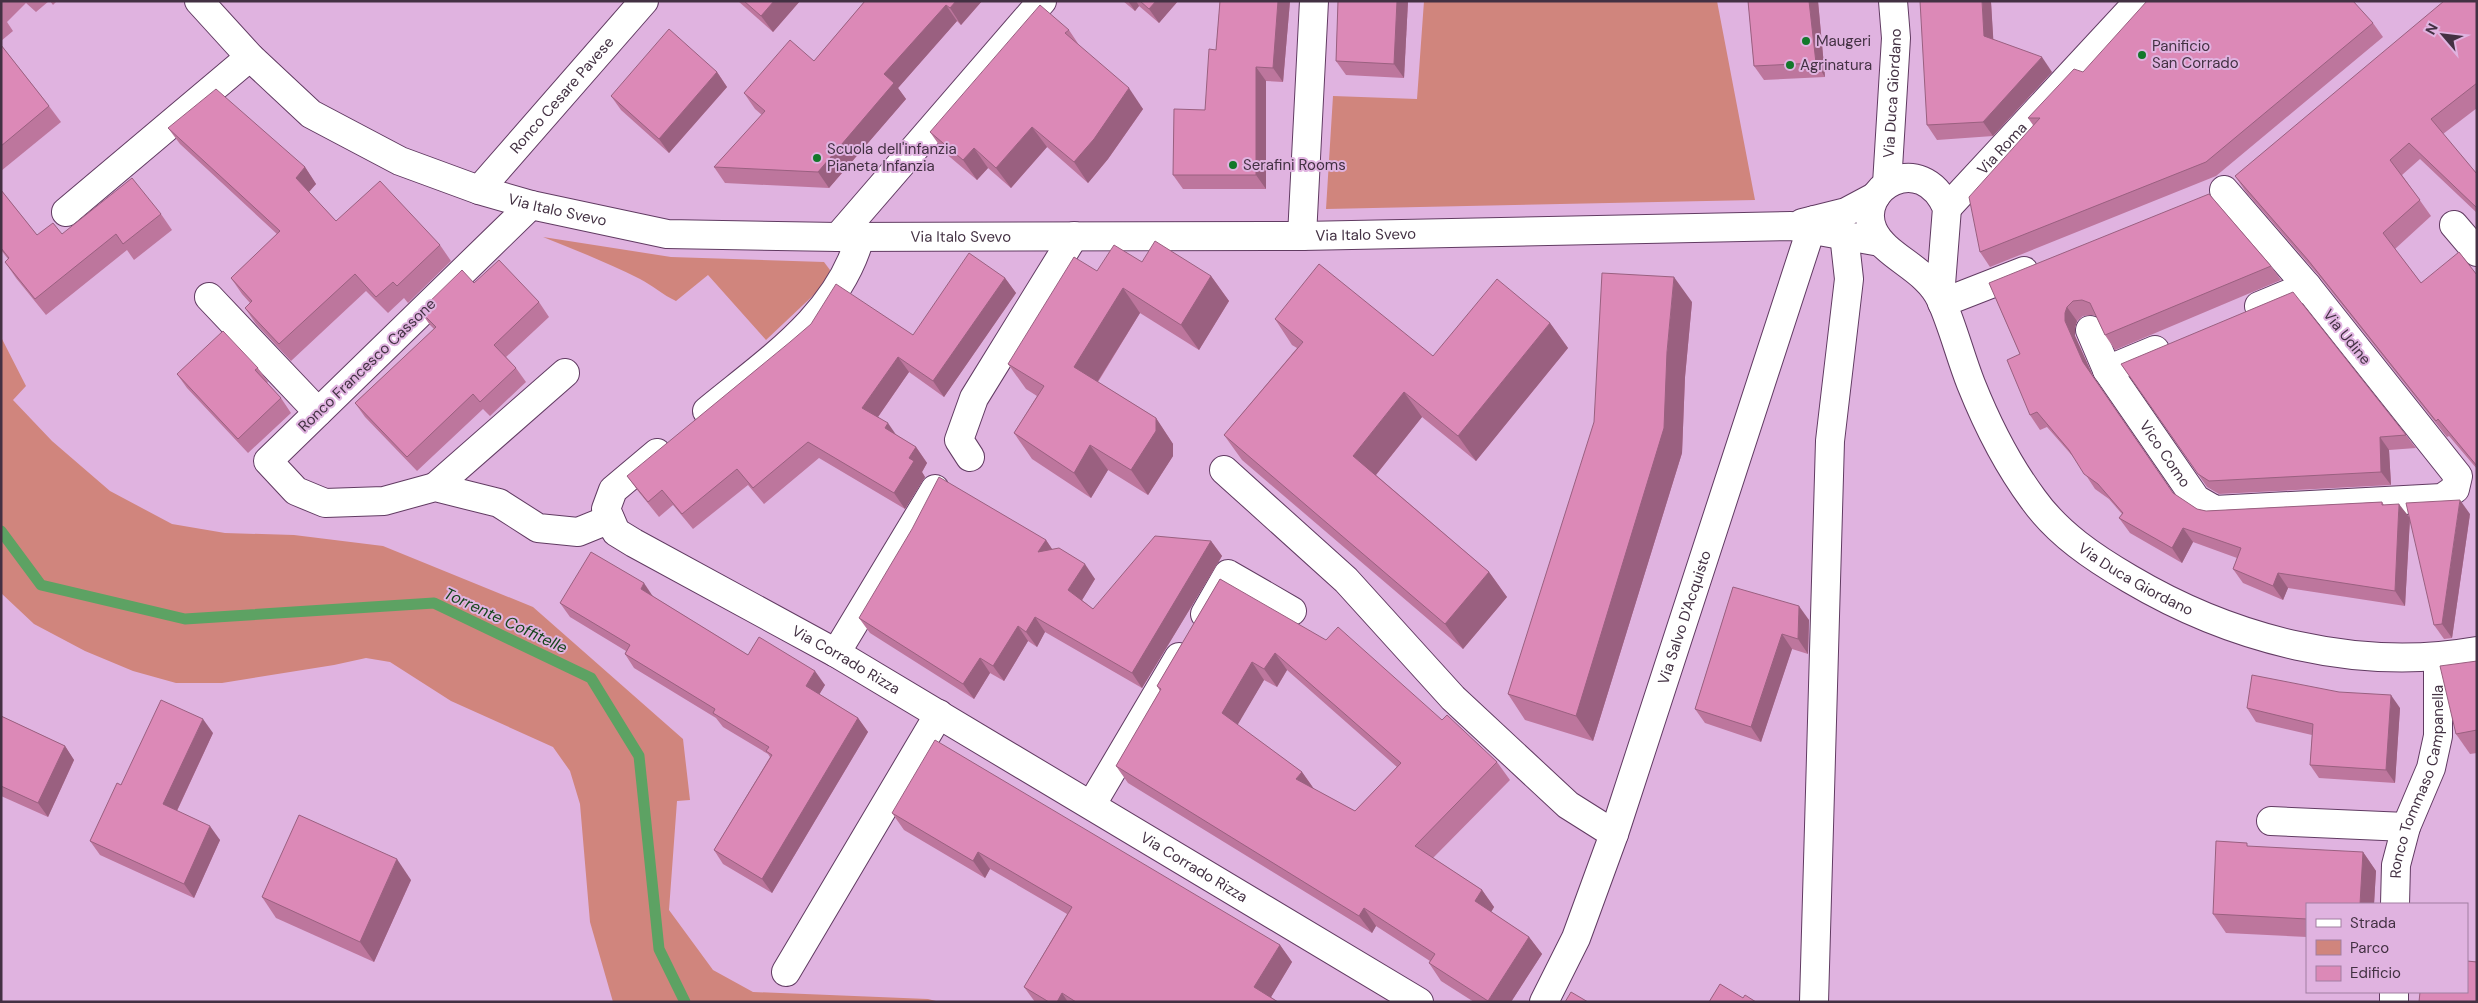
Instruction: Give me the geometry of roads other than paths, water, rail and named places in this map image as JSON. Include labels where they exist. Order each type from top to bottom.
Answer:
[{"type":"street","name":"Via Italo Svevo","points":[[199,1],[250,57],[311,114],[400,161],[479,190],[531,205],[667,234],[849,237],[1302,236],[1805,225]]},
{"type":"street","name":"Ronco Cesare Pavese","points":[[479,190],[644,1]]},
{"type":"street","points":[[435,487],[499,503],[538,528],[578,532],[610,519],[606,509],[613,490],[793,339],[825,306],[854,261],[849,237],[1042,1]]},
{"type":"street","points":[[1302,236],[1314,1]]},
{"type":"street","name":"Via Duca Giordano","points":[[1882,190],[1896,38],[1893,1]]},
{"type":"street","name":"Via Roma","points":[[1946,216],[2139,1]]},
{"type":"street","points":[[66,212],[250,57]]},
{"type":"street","points":[[2197,201],[2224,190],[2247,171]]},
{"type":"street","points":[[1805,225],[1846,212],[1902,178],[1917,178],[1931,184],[1941,195],[1946,216],[1941,300]]},
{"type":"street","points":[[1882,190],[1870,212],[1872,228],[1887,247],[1922,274],[1941,300]]},
{"type":"street","name":"Via Udine","points":[[2224,190],[2307,286],[2458,476],[2454,489]]},
{"type":"street","name":"Ronco Francesco Cassone","points":[[435,487],[384,501],[325,503],[296,492],[268,461],[531,205]]},
{"type":"street","points":[[1805,225],[1844,234],[1910,255],[1926,250],[1939,240],[1946,216]]},
{"type":"street","name":"Via Salvo D'Acquisto","points":[[1544,1002],[1576,938],[1614,834],[1805,225]]},
{"type":"street","points":[[2454,225],[2477,252]]},
{"type":"street","points":[[1814,1002],[1830,441],[1849,279],[1844,234]]},
{"type":"street","points":[[970,457],[959,440],[974,398],[1074,236]]},
{"type":"street","points":[[1941,300],[2051,260]]},
{"type":"street","points":[[2234,316],[2307,286]]},
{"type":"street","points":[[209,297],[318,412]]},
{"type":"street","name":"Via Duca Giordano","points":[[1941,300],[1971,384],[1997,443],[2034,501],[2082,549],[2168,602],[2269,640],[2386,657],[2438,658],[2477,651]]},
{"type":"street","name":"Vico Como","points":[[2090,330],[2107,370],[2196,499],[2215,510],[2442,498],[2454,489]]},
{"type":"street","points":[[2107,370],[2180,339]]},
{"type":"street","points":[[435,487],[565,372]]},
{"type":"street","points":[[1224,470],[1346,580],[1453,698],[1568,805],[1614,834]]},
{"type":"street","points":[[836,653],[935,489]]},
{"type":"street","name":"Via Corrado Rizza","points":[[610,519],[616,532],[634,543],[836,653],[1092,804],[1419,1002]]},
{"type":"street","points":[[1092,804],[1228,574],[1292,610]]},
{"type":"street","name":"Ronco Tommaso Campanella","points":[[2396,903],[2396,865],[2406,827],[2431,768],[2438,736],[2438,658]]},
{"type":"street","points":[[786,972],[939,714]]},
{"type":"street","points":[[2271,821],[2406,827]]},
{"type":"waterway","name":"Torrente Coffitelle","points":[[1,531],[41,585],[185,619],[434,603],[591,678],[639,756],[659,949],[685,1002]]},
{"type":"place","name":"Maugeri","points":[[1806,41]]},
{"type":"place","name":"Panificio San Corrado","points":[[2142,55]]},
{"type":"place","name":"Agrinatura","points":[[1790,65]]},
{"type":"place","name":"Scuola dell'infanzia Pianeta Infanzia","points":[[817,158]]},
{"type":"place","name":"Serafini Rooms","points":[[1233,165]]}]
